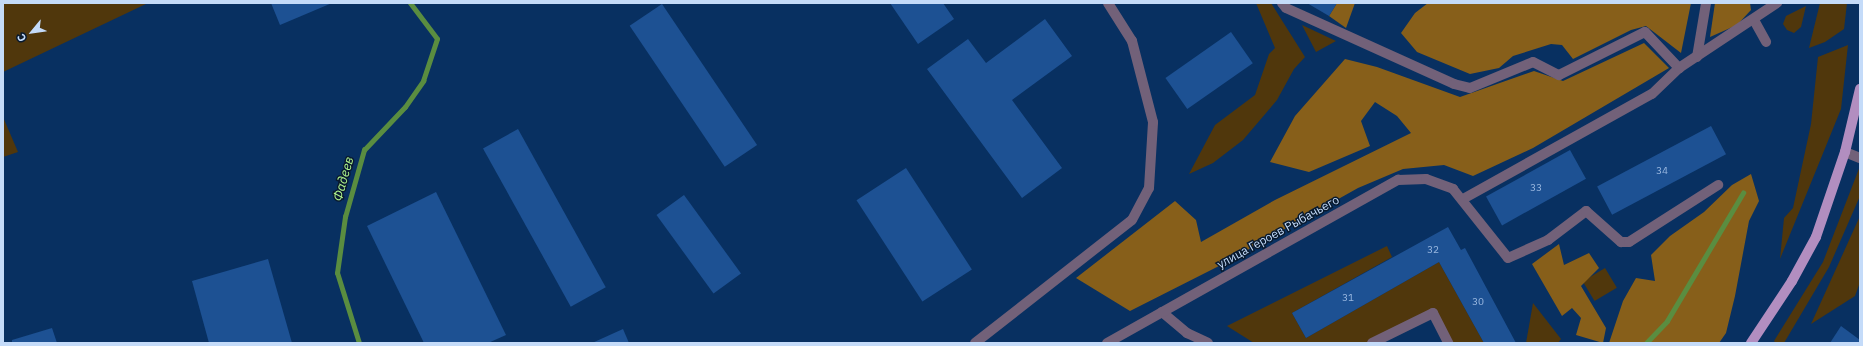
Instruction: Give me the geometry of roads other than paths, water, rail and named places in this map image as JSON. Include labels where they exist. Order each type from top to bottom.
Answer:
[{"type":"main road","points":[[1752,343],[1792,281],[1816,237],[1845,152],[1860,88]]},
{"type":"street","points":[[975,343],[1132,220],[1149,188],[1153,122],[1132,41],[1108,3]]},
{"type":"street","points":[[1282,3],[1286,8],[1454,84],[1470,88],[1533,62],[1559,75],[1645,32],[1678,68]]},
{"type":"street","points":[[1697,57],[1706,3]]},
{"type":"street","points":[[1463,199],[1652,94],[1678,68],[1754,20],[1776,3]]},
{"type":"street","points":[[1754,20],[1766,42]]},
{"type":"street","points":[[1845,152],[1860,158]]},
{"type":"street","name":"улица Героев Рыбачьего","points":[[1108,343],[1398,180],[1426,179],[1453,189],[1463,199],[1508,258],[1548,240],[1586,211],[1621,242],[1629,242],[1718,185]]},
{"type":"street","points":[[1162,312],[1187,333],[1208,343]]},
{"type":"street","points":[[1372,343],[1433,313],[1448,343]]},
{"type":"waterway","name":"Фадеев","points":[[359,343],[337,273],[345,217],[364,150],[405,107],[423,81],[437,39],[410,3]]},
{"type":"waterway","points":[[1646,343],[1667,321],[1743,193]]}]
